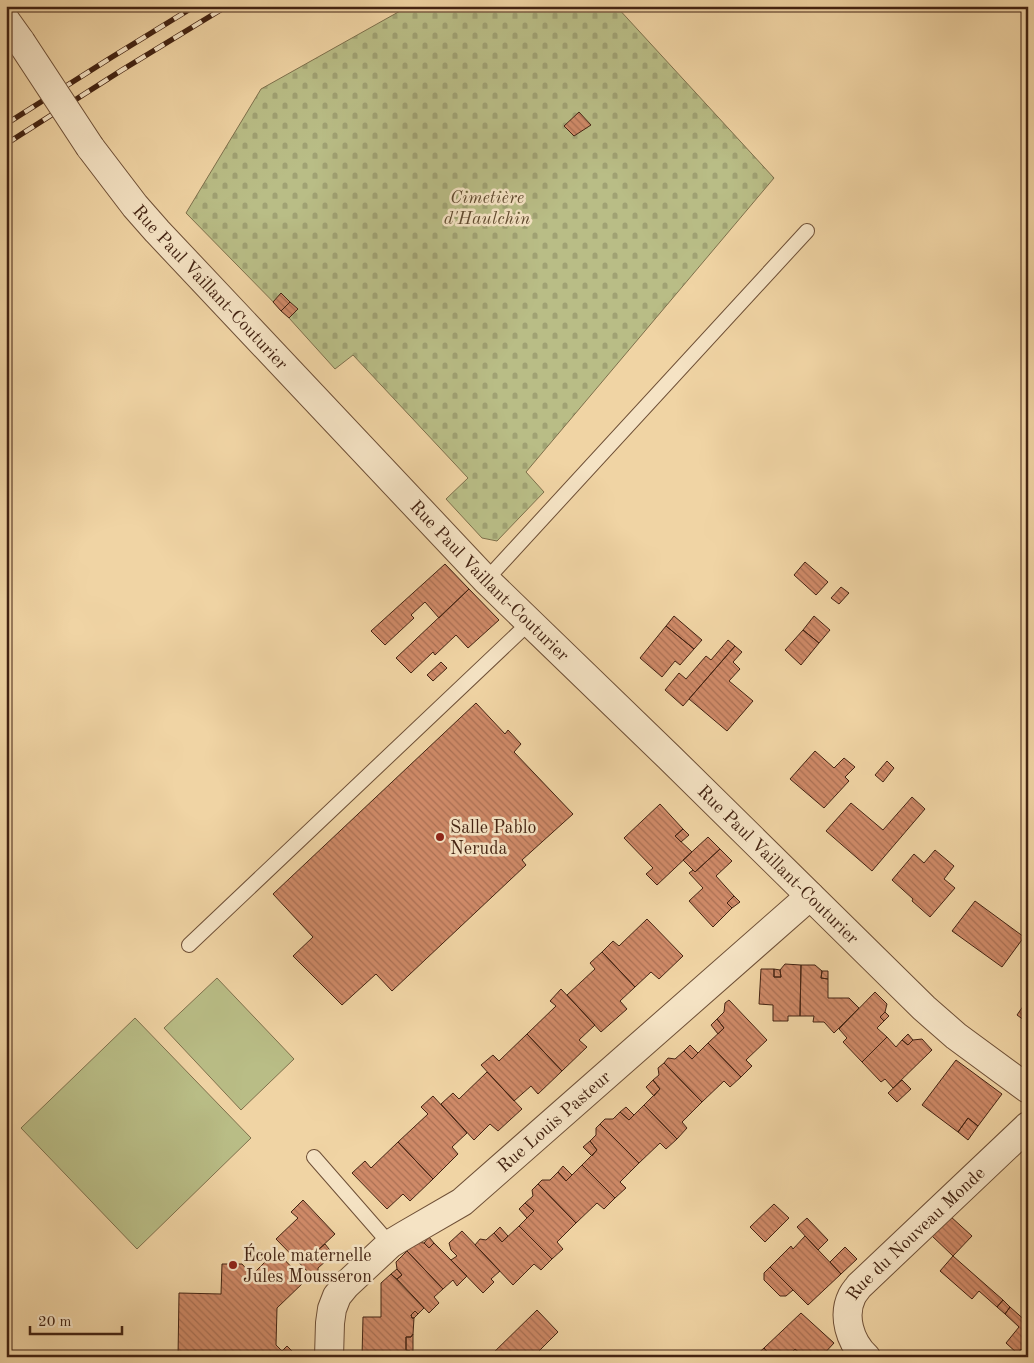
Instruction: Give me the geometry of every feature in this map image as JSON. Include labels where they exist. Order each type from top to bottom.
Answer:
[{"type":"street","name":"Rue Paul Vaillant-Couturier","points":[[14,32],[90,147],[135,206],[486,580],[928,1012],[1028,1089]]},
{"type":"street","name":"Rue Louis Pasteur","points":[[329,1357],[332,1309],[337,1296],[346,1285],[390,1244],[462,1202],[810,896]]},
{"type":"street","name":"Rue du Nouveau Monde","points":[[866,1357],[855,1344],[848,1320],[852,1296],[859,1286],[1028,1126]]},
{"type":"lane","points":[[486,580],[807,231]]},
{"type":"lane","points":[[189,945],[530,622]]},
{"type":"lane","points":[[314,1157],[390,1244]]},
{"type":"green space","name":"Cimetière d'Haulchin","points":[[409,6],[616,6],[774,178],[526,472],[544,492],[497,541],[482,538],[446,499],[468,478],[353,355],[335,369],[289,318],[186,213],[261,89]]},
{"type":"green space","points":[[217,978],[294,1059],[241,1110],[164,1028]]},
{"type":"green space","points":[[135,1018],[251,1138],[137,1249],[21,1128]]},
{"type":"building","points":[[579,112],[591,125],[574,136],[564,126]]},
{"type":"building","points":[[281,293],[290,302],[281,311],[273,302]]},
{"type":"building","points":[[290,302],[298,309],[289,318],[281,311]]},
{"type":"building","points":[[805,562],[828,582],[816,595],[794,575]]},
{"type":"building","points":[[445,564],[469,589],[439,618],[425,602],[411,615],[414,618],[385,645],[371,631]]},
{"type":"building","points":[[841,587],[849,593],[839,604],[831,598]]},
{"type":"building","points":[[469,589],[499,620],[468,648],[456,635],[435,655],[433,652],[411,673],[396,658]]},
{"type":"building","points":[[674,616],[702,640],[694,649],[666,626]]},
{"type":"building","points":[[814,616],[830,630],[819,643],[803,630]]},
{"type":"building","points":[[666,626],[694,649],[680,665],[675,661],[662,677],[640,658]]},
{"type":"building","points":[[803,630],[819,643],[801,665],[785,650]]},
{"type":"building","points":[[728,640],[735,646],[683,706],[665,690],[679,673],[686,679],[706,656],[711,660]]},
{"type":"building","points":[[735,646],[742,652],[733,662],[740,669],[729,681],[753,701],[727,731],[689,699]]},
{"type":"building","points":[[441,662],[447,668],[433,681],[427,675]]},
{"type":"building","name":"Salle Pablo Neruda","points":[[476,703],[505,734],[508,730],[521,744],[514,752],[573,814],[522,860],[526,865],[392,991],[376,974],[342,1005],[293,956],[313,937],[273,894]]},
{"type":"building","points":[[815,751],[834,768],[844,758],[855,767],[845,777],[849,781],[824,808],[790,779]]},
{"type":"building","points":[[887,761],[894,768],[883,782],[875,775]]},
{"type":"building","points":[[912,797],[925,809],[872,871],[826,831],[851,803],[883,830]]},
{"type":"building","points":[[660,804],[683,829],[675,836],[692,852],[657,885],[646,874],[653,868],[624,838]]},
{"type":"building","points":[[683,829],[689,835],[681,842],[675,836]]},
{"type":"building","points":[[708,837],[720,849],[695,872],[683,860]]},
{"type":"building","points":[[720,849],[732,861],[716,876],[734,896],[727,903],[732,908],[713,927],[689,901],[703,888],[689,873],[693,870],[695,872]]},
{"type":"building","points":[[935,850],[954,866],[944,879],[955,888],[930,917],[892,880],[914,854],[924,863]]},
{"type":"building","points":[[734,896],[740,902],[732,908],[727,903]]},
{"type":"building","points":[[975,901],[1024,937],[1002,967],[952,931]]},
{"type":"building","points":[[647,919],[683,956],[659,979],[651,972],[635,987],[602,952],[613,941],[619,946]]},
{"type":"building","points":[[602,952],[635,987],[620,1001],[627,1009],[601,1032],[567,995],[595,969],[590,963]]},
{"type":"building","points":[[785,964],[801,965],[800,1016],[788,1016],[788,1021],[773,1021],[773,1005],[759,1004],[761,969],[774,969],[774,977],[781,977],[780,970]]},
{"type":"building","points":[[801,965],[815,965],[822,971],[821,978],[828,979],[828,998],[849,998],[859,1008],[834,1033],[824,1022],[813,1022],[814,1016],[800,1016]]},
{"type":"building","points":[[774,969],[780,970],[781,977],[774,977]]},
{"type":"building","points":[[822,971],[828,971],[828,979],[821,978]]},
{"type":"building","points":[[561,989],[595,1025],[579,1040],[587,1047],[562,1071],[527,1034],[556,1006],[550,1001]]},
{"type":"building","points":[[875,992],[887,1004],[885,1012],[880,1017],[884,1021],[877,1028],[887,1037],[862,1062],[843,1042],[847,1038],[839,1029]]},
{"type":"building","points":[[1028,999],[1028,1023],[1017,1015]]},
{"type":"building","points":[[729,1000],[767,1040],[746,1060],[752,1066],[741,1077],[708,1043],[724,1028],[717,1019],[724,1012],[725,1003]]},
{"type":"building","points":[[885,1012],[889,1016],[884,1021],[880,1017]]},
{"type":"building","points":[[717,1019],[724,1028],[718,1034],[711,1025]]},
{"type":"building","points":[[527,1034],[562,1071],[538,1094],[531,1086],[514,1101],[481,1065],[493,1055],[499,1061]]},
{"type":"building","points":[[908,1034],[913,1040],[908,1045],[902,1040]]},
{"type":"building","points":[[887,1037],[896,1047],[902,1040],[908,1045],[913,1040],[922,1039],[932,1050],[893,1088],[885,1079],[881,1082],[862,1062]]},
{"type":"building","points":[[708,1043],[741,1077],[730,1087],[724,1081],[702,1102],[664,1063],[668,1058],[675,1059],[684,1051],[692,1059]]},
{"type":"building","points":[[690,1045],[698,1053],[692,1059],[684,1051]]},
{"type":"building","points":[[956,1060],[1002,1094],[978,1126],[968,1118],[958,1132],[922,1105]]},
{"type":"building","points":[[664,1063],[702,1102],[682,1122],[687,1128],[677,1139],[644,1105],[660,1089],[653,1080],[659,1075],[658,1068]]},
{"type":"building","points":[[487,1072],[522,1109],[498,1131],[490,1124],[474,1140],[441,1104],[453,1093],[459,1099]]},
{"type":"building","points":[[653,1080],[660,1089],[654,1096],[646,1087]]},
{"type":"building","points":[[902,1080],[911,1089],[897,1102],[888,1093]]},
{"type":"building","points":[[433,1096],[467,1133],[452,1147],[458,1154],[433,1179],[398,1142],[428,1114],[421,1107]]},
{"type":"building","points":[[644,1105],[677,1139],[666,1149],[660,1143],[639,1163],[600,1124],[605,1119],[613,1119],[620,1112],[629,1120]]},
{"type":"building","points":[[626,1107],[634,1115],[629,1120],[620,1112]]},
{"type":"building","points":[[968,1118],[978,1126],[968,1140],[958,1132]]},
{"type":"building","points":[[600,1124],[639,1163],[620,1182],[626,1188],[615,1198],[582,1165],[597,1150],[590,1141],[596,1135],[596,1128]]},
{"type":"building","points":[[590,1141],[597,1150],[592,1156],[583,1147]]},
{"type":"building","points":[[398,1142],[433,1179],[410,1201],[403,1194],[387,1209],[352,1173],[365,1161],[371,1168]]},
{"type":"building","points":[[582,1165],[615,1198],[604,1209],[597,1203],[576,1223],[538,1184],[542,1180],[550,1180],[558,1172],[566,1181]]},
{"type":"building","points":[[563,1166],[572,1175],[566,1181],[558,1172]]},
{"type":"building","points":[[538,1184],[576,1223],[557,1242],[563,1249],[552,1259],[519,1226],[534,1211],[525,1203],[533,1196],[532,1190]]},
{"type":"building","points":[[303,1200],[335,1234],[317,1251],[327,1260],[318,1268],[318,1274],[314,1278],[276,1239],[298,1218],[291,1212]]},
{"type":"building","points":[[525,1203],[534,1211],[527,1218],[519,1209]]},
{"type":"building","points":[[774,1204],[789,1218],[765,1242],[750,1227]]},
{"type":"building","points":[[950,1216],[972,1236],[953,1256],[931,1235]]},
{"type":"building","points":[[807,1218],[828,1240],[818,1250],[797,1227]]},
{"type":"building","points":[[519,1226],[552,1259],[541,1270],[534,1264],[513,1285],[475,1245],[480,1239],[486,1240],[494,1233],[502,1242]]},
{"type":"building","points":[[500,1227],[508,1236],[502,1242],[494,1233]]},
{"type":"building","points":[[462,1231],[500,1271],[491,1279],[494,1282],[483,1293],[451,1260],[457,1256],[451,1250],[449,1243]]},
{"type":"building","points":[[805,1236],[841,1274],[808,1305],[770,1267],[791,1246],[793,1249]]},
{"type":"building","points":[[429,1237],[434,1243],[429,1248],[424,1243]]},
{"type":"building","points":[[416,1242],[424,1243],[429,1248],[434,1243],[467,1276],[457,1286],[453,1280],[443,1289],[407,1251]]},
{"type":"building","points":[[325,1244],[333,1254],[327,1260],[317,1251]]},
{"type":"building","points":[[845,1247],[857,1259],[841,1274],[830,1262]]},
{"type":"building","points":[[276,1251],[305,1281],[277,1308],[276,1345],[282,1351],[287,1346],[298,1357],[178,1357],[179,1293],[221,1294],[222,1264],[242,1264],[252,1275]]},
{"type":"building","points":[[407,1251],[443,1289],[434,1297],[439,1303],[429,1313],[397,1279],[402,1275],[397,1269],[396,1262]]},
{"type":"building","points":[[953,1256],[1003,1300],[997,1307],[979,1291],[972,1299],[940,1271]]},
{"type":"building","points":[[770,1267],[793,1290],[786,1296],[780,1296],[764,1280],[764,1273]]},
{"type":"building","points":[[397,1269],[402,1275],[397,1279],[391,1274]]},
{"type":"building","points":[[391,1274],[424,1308],[418,1314],[415,1311],[411,1315],[414,1318],[413,1334],[411,1337],[406,1337],[406,1350],[413,1354],[413,1357],[362,1357],[363,1317],[381,1317],[381,1283]]},
{"type":"building","points":[[1003,1300],[1010,1307],[1005,1314],[997,1307]]},
{"type":"building","points":[[1010,1307],[1028,1323],[1028,1356],[1021,1349],[1018,1354],[1006,1343],[1019,1327],[1005,1314]]},
{"type":"building","points":[[537,1310],[558,1332],[533,1357],[489,1357]]},
{"type":"building","points":[[415,1311],[418,1314],[412,1318],[411,1315]]},
{"type":"building","points":[[801,1313],[834,1343],[821,1357],[804,1357],[795,1349],[787,1357],[772,1357],[764,1348]]},
{"type":"building","points":[[413,1334],[413,1354],[406,1350],[406,1337],[411,1337]]},
{"type":"building","points":[[764,1348],[772,1357],[754,1357]]},
{"type":"building","points":[[795,1349],[804,1357],[787,1357]]},
{"type":"railway","points":[[6,124],[195,6]]},
{"type":"railway","points":[[6,144],[227,6]]},
{"type":"place","name":"Salle Pablo Neruda","points":[[440,837]]},
{"type":"place","name":"École maternelle Jules Mousseron","points":[[233,1265]]}]
